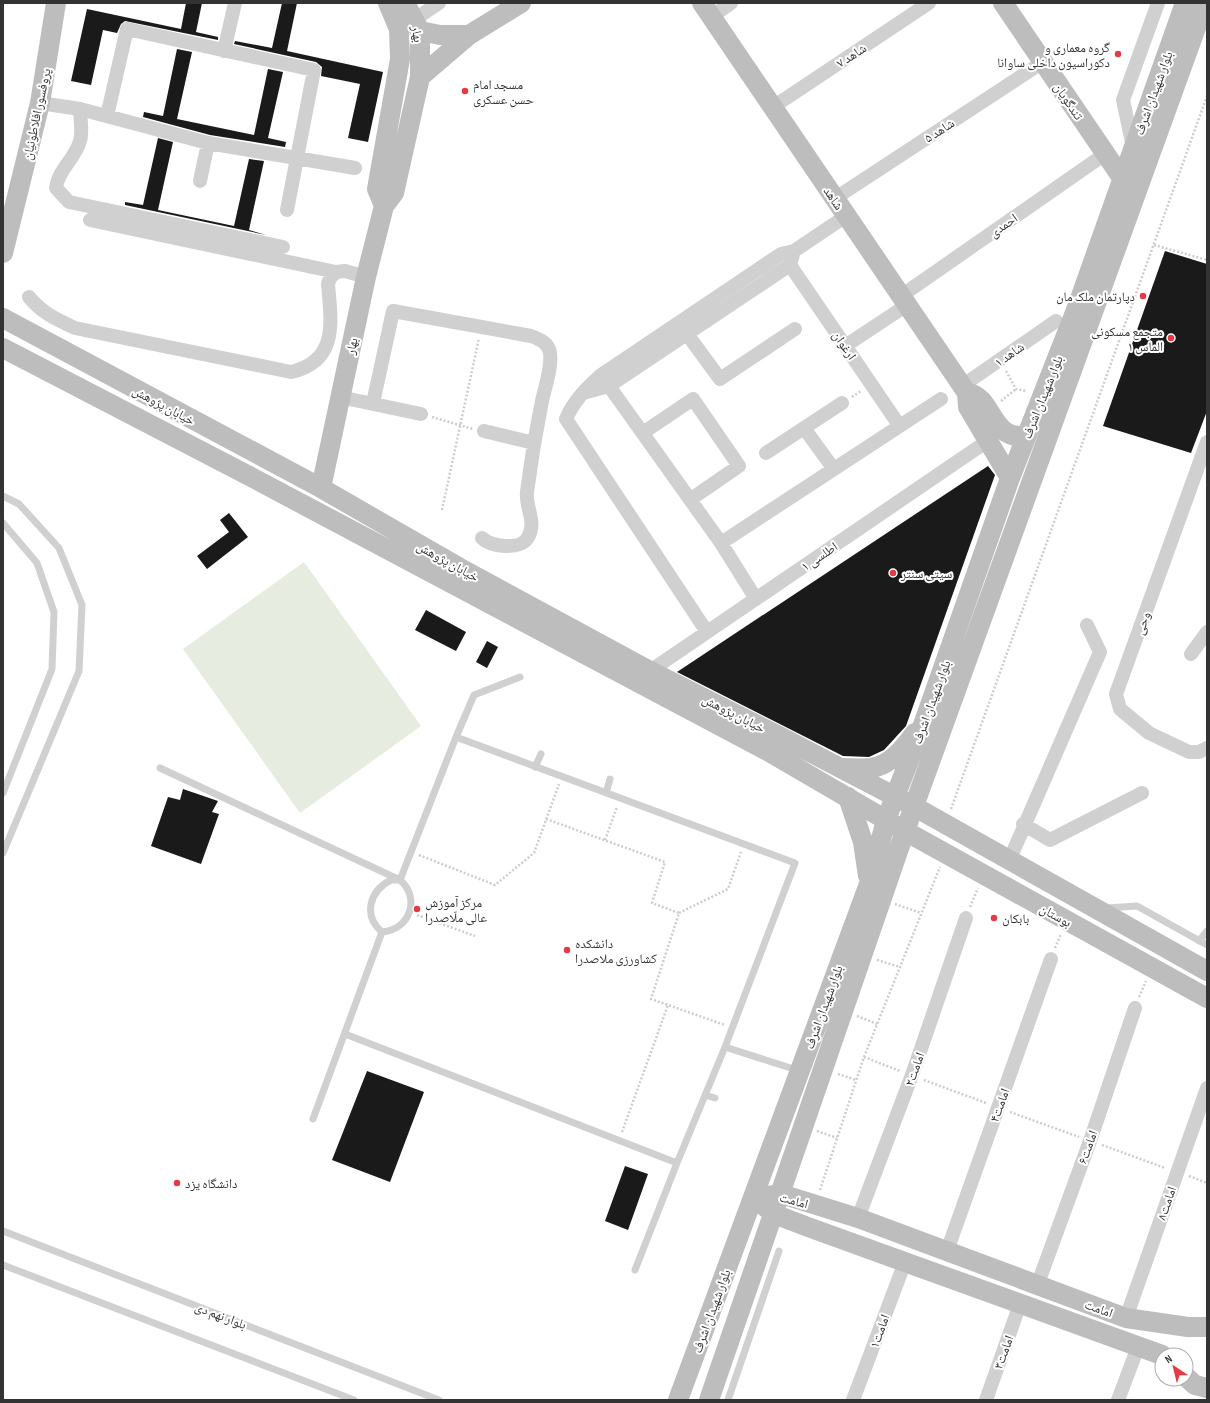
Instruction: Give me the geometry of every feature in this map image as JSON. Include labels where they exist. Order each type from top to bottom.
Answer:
[{"type":"main road","name":"پروفسور افلاطونیان","points":[[3,253],[7,229],[40,103],[56,3]]},
{"type":"main road","name":"بهار","points":[[384,206],[377,189],[400,60],[399,29],[388,3]]},
{"type":"main road","points":[[420,77],[469,35],[521,3]]},
{"type":"main road","name":"تندگویان","points":[[1003,3],[1122,178]]},
{"type":"main road","name":"بلوار شهیدان اشرف","points":[[709,1400],[759,1282],[774,1214],[905,831],[915,807],[1072,345],[1122,178],[1185,3]]},
{"type":"main road","name":"بلوار شهیدان اشرف","points":[[678,1400],[869,884],[886,820],[896,798],[924,722],[1010,478],[1026,436],[1072,345],[1205,3]]},
{"type":"main road","name":"شاهد","points":[[706,10],[964,390],[968,406],[1010,478]]},
{"type":"main road","name":"بهار","points":[[321,488],[366,277],[384,206],[394,193],[420,77],[414,18]]},
{"type":"main road","points":[[414,18],[440,35],[469,35]]},
{"type":"main road","name":"خیابان پژوهش","points":[[3,318],[321,488],[460,568],[650,671],[915,807]]},
{"type":"main road","name":"خیابان پژوهش","points":[[3,348],[255,478],[771,753],[905,831]]},
{"type":"main road","name":"شاهد","points":[[964,390],[978,397],[1002,430],[1016,437],[1026,436]]},
{"type":"main road","points":[[840,768],[872,768],[886,762],[901,751],[924,722]]},
{"type":"main road","points":[[848,797],[863,842],[869,884]]},
{"type":"main road","name":"بوستان","points":[[915,807],[1031,874],[1207,971]]},
{"type":"main road","name":"بوستان","points":[[905,831],[1207,998]]},
{"type":"main road","points":[[1021,895],[1031,874]]},
{"type":"main road","name":"امامت","points":[[753,1197],[781,1194],[858,1218],[1126,1318],[1183,1327],[1207,1327]]},
{"type":"main road","name":"امامت","points":[[753,1197],[774,1214],[1154,1352]]},
{"type":"main road","points":[[1194,1384],[1207,1388]]},
{"type":"street","points":[[224,51],[235,3]]},
{"type":"street","points":[[414,18],[439,3]]},
{"type":"street","points":[[706,10],[731,3]]},
{"type":"street","name":"شاهد ۷","points":[[772,107],[929,3]]},
{"type":"street","points":[[1133,147],[1123,100],[1158,3]]},
{"type":"street","points":[[107,116],[127,29],[314,70],[287,210]]},
{"type":"street","name":"شاهد ۵","points":[[834,199],[1043,62]]},
{"type":"street","points":[[40,103],[80,109],[208,143],[355,168]]},
{"type":"street","points":[[80,109],[80,140],[69,162],[57,177],[56,188],[69,202],[283,247]]},
{"type":"street","points":[[200,181],[208,143]]},
{"type":"street","name":"احمدی","points":[[845,346],[1105,154]]},
{"type":"street","points":[[707,632],[566,419],[571,406],[601,375],[781,254],[794,251],[846,216]]},
{"type":"street","points":[[90,220],[336,272],[345,271],[366,277]]},
{"type":"street","points":[[581,394],[610,386],[790,265],[794,251]]},
{"type":"street","name":"ارغوان","points":[[790,265],[899,425]]},
{"type":"street","points":[[29,297],[39,309],[51,317],[75,328],[291,372],[304,368],[318,356],[329,339],[331,328],[328,284],[330,278],[336,272]]},
{"type":"street","points":[[373,403],[392,311],[531,336],[544,342],[550,353],[549,366],[534,443],[526,497],[532,527],[527,539],[519,545],[514,546],[487,541],[482,538]]},
{"type":"street","name":"شاهد ۱","points":[[964,390],[1000,360],[1056,321]]},
{"type":"street","points":[[687,334],[720,379],[795,329]]},
{"type":"street","points":[[610,386],[691,499],[756,599]]},
{"type":"street","points":[[340,397],[422,414]]},
{"type":"street","points":[[644,432],[693,399],[739,466],[691,499]]},
{"type":"street","points":[[721,543],[833,468],[941,399]]},
{"type":"street","points":[[766,453],[842,403]]},
{"type":"street","points":[[804,428],[833,468]]},
{"type":"street","points":[[484,431],[534,443]]},
{"type":"street","name":"اطلسی ۱","points":[[650,671],[989,440]]},
{"type":"street","name":"وحی","points":[[1206,447],[1116,694],[1116,701],[1120,709],[1149,733],[1189,752],[1199,752],[1207,748]]},
{"type":"street","points":[[1009,861],[1023,824],[1100,652],[1087,625]]},
{"type":"street","points":[[1191,654],[1207,632]]},
{"type":"street","points":[[1023,824],[1050,840],[1142,793]]},
{"type":"street","name":"امامت۲","points":[[858,1218],[912,1075],[966,918]]},
{"type":"street","name":"امامت۴","points":[[947,1251],[1051,959]]},
{"type":"street","name":"امامت۶","points":[[1037,1286],[1090,1141],[1135,1008]]},
{"type":"street","name":"امامت۸","points":[[1126,1318],[1207,1088]]},
{"type":"street","name":"امامت۱","points":[[853,1400],[905,1262]]},
{"type":"street","name":"امامت۳","points":[[986,1400],[1020,1304]]},
{"type":"street","points":[[1118,1400],[1138,1347]]},
{"type":"lane","points":[[3,496],[19,504],[59,548],[82,605],[79,672],[3,853]]},
{"type":"lane","points":[[3,523],[37,563],[54,612],[52,669],[3,793]]},
{"type":"lane","points":[[400,880],[474,695],[520,677]]},
{"type":"lane","points":[[456,737],[795,863],[794,875],[754,977],[732,1027],[635,1270]]},
{"type":"lane","points":[[535,767],[541,754]]},
{"type":"lane","points":[[160,768],[400,880],[407,886],[411,893],[412,906],[410,912],[402,925],[391,932],[382,932],[375,926],[370,914],[371,901],[376,892],[385,882],[400,880]]},
{"type":"lane","points":[[606,793],[610,778]]},
{"type":"lane","points":[[1096,909],[1137,906],[1207,945]]},
{"type":"lane","points":[[1199,941],[1207,931]]},
{"type":"lane","points":[[313,1119],[382,932]]},
{"type":"lane","points":[[345,1034],[677,1163]]},
{"type":"lane","points":[[725,1047],[800,1071]]},
{"type":"lane","points":[[705,1095],[715,1098]]},
{"type":"lane","name":"بلوار نهم دی","points":[[3,1231],[439,1400]]},
{"type":"lane","points":[[728,1400],[759,1282],[779,1251]]},
{"type":"lane","points":[[3,1264],[354,1400]]},
{"type":"path","points":[[945,824],[1207,96]]},
{"type":"path","points":[[1154,245],[1207,260]]},
{"type":"path","points":[[442,510],[481,327]]},
{"type":"path","points":[[1000,360],[1016,389],[1026,391]]},
{"type":"path","points":[[842,403],[871,384]]},
{"type":"path","points":[[1024,398],[1029,384]]},
{"type":"path","points":[[422,414],[461,426],[484,431]]},
{"type":"path","points":[[412,851],[495,884],[534,853],[562,777]]},
{"type":"path","points":[[605,840],[620,798]]},
{"type":"path","points":[[546,819],[665,862],[652,903],[679,913]]},
{"type":"path","points":[[732,1027],[651,999],[679,913],[728,889],[744,844]]},
{"type":"path","points":[[815,1205],[864,1057],[946,853]]},
{"type":"path","points":[[966,918],[983,874]]},
{"type":"path","points":[[895,904],[922,913]]},
{"type":"path","points":[[410,912],[475,936]]},
{"type":"path","points":[[1051,959],[1066,920]]},
{"type":"path","points":[[875,959],[900,967]]},
{"type":"path","points":[[1135,1008],[1151,967]]},
{"type":"path","points":[[620,1140],[668,1005]]},
{"type":"path","points":[[854,1015],[877,1024]]},
{"type":"path","points":[[864,1057],[998,1108],[1207,1183]]},
{"type":"path","points":[[833,1072],[856,1080]]},
{"type":"path","points":[[811,1129],[837,1138]]},
{"type":"shaded area","points":[[304,562],[421,726],[300,813],[183,649]]},
{"type":"building","points":[[186,3],[202,3],[196,32],[218,37],[218,40],[125,21],[121,24],[117,33],[103,30],[91,85],[71,81],[87,9],[181,29]]},
{"type":"building","points":[[282,3],[297,3],[287,51],[383,72],[368,142],[348,138],[360,84],[321,76],[322,67],[316,62],[234,44],[235,41],[272,48]]},
{"type":"building","points":[[177,49],[192,52],[177,119],[254,135],[268,69],[283,72],[268,138],[286,142],[285,147],[210,135],[143,117],[144,112],[163,116]]},
{"type":"building","points":[[158,138],[173,142],[158,210],[234,226],[249,159],[264,161],[249,230],[266,235],[125,205],[125,202],[143,205]]},
{"type":"building","name":"متجمع مسکونی الماس ۱","points":[[1165,251],[1207,264],[1207,411],[1191,453],[1103,426]]},
{"type":"building","name":"سیتی سنتر","points":[[988,466],[995,475],[906,726],[884,750],[869,757],[843,756],[677,672]]},
{"type":"building","points":[[229,513],[248,537],[207,569],[197,556],[229,532],[220,520]]},
{"type":"building","points":[[426,610],[466,632],[456,651],[415,630]]},
{"type":"building","points":[[487,641],[498,647],[487,668],[476,662]]},
{"type":"building","points":[[183,789],[218,801],[212,812],[219,814],[201,864],[151,846],[168,797],[180,800]]},
{"type":"building","points":[[367,1071],[424,1092],[390,1182],[332,1160]]},
{"type":"building","points":[[625,1166],[648,1174],[628,1230],[605,1221]]},
{"type":"place","name":"گروه معماری و دکوراسیون داخلی ساوانا","points":[[1118,54]]},
{"type":"place","name":"مسجد امام حسن عسکری","points":[[465,91]]},
{"type":"place","name":"دپارتمان ملک مان","points":[[1143,296]]},
{"type":"place","name":"متجمع مسکونی الماس ۱","points":[[1171,338]]},
{"type":"place","name":"سیتی سنتر","points":[[893,573]]},
{"type":"place","name":"مرکز آموزش عالی ملّاصدرا","points":[[417,909]]},
{"type":"place","name":"بابکان","points":[[994,918]]},
{"type":"place","name":"دانشکده کشاورزی ملاصدرا","points":[[567,950]]},
{"type":"place","name":"دانشگاه یزد","points":[[177,1183]]}]
